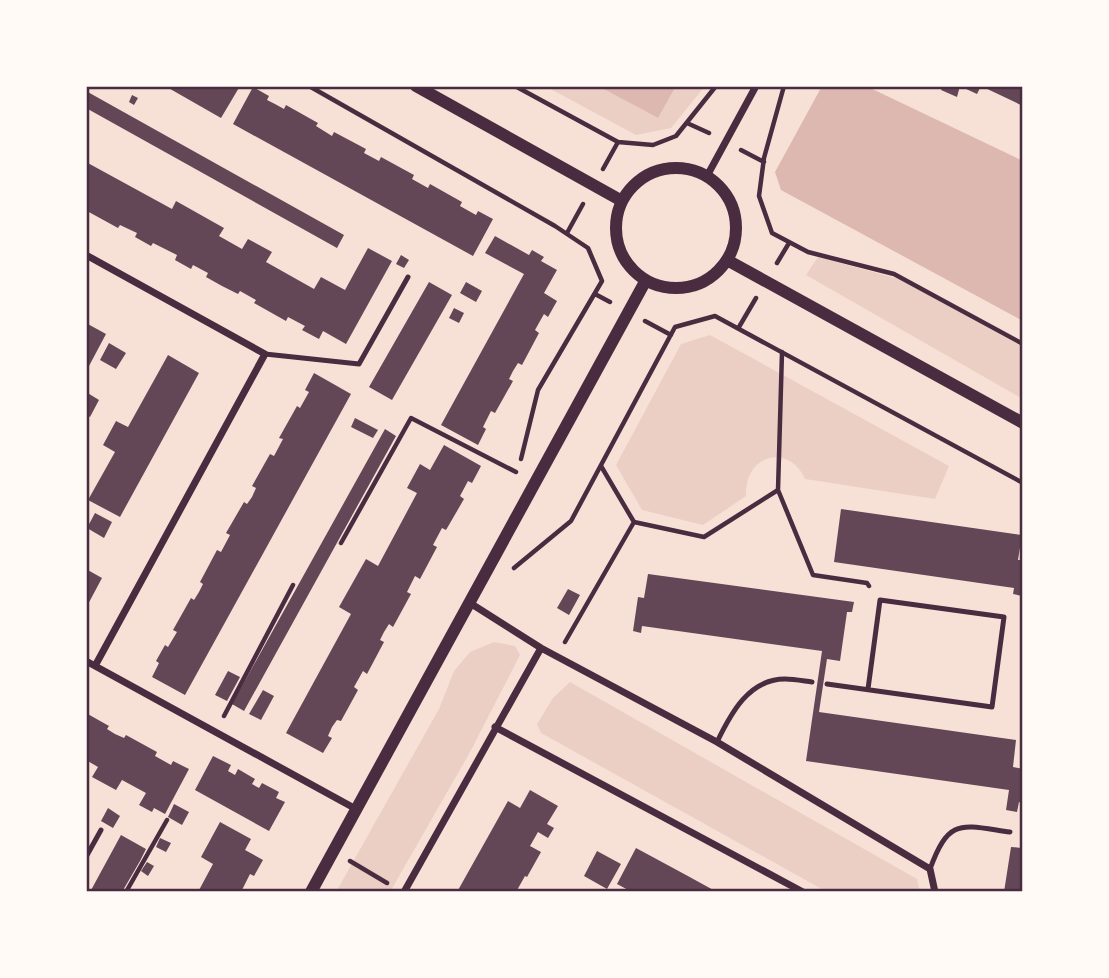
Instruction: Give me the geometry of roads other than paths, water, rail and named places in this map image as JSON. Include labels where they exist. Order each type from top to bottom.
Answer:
[{"type":"street","points":[[416,86],[622,201]]},
{"type":"street","points":[[707,176],[757,86]]},
{"type":"street","points":[[684,168],[707,176],[725,192],[735,214],[736,238],[727,260],[712,277],[691,287],[668,288],[646,280],[632,270],[619,246],[617,219],[622,201],[637,182],[660,170],[684,168]]},
{"type":"street","points":[[86,255],[265,354],[95,666]]},
{"type":"street","points":[[727,260],[1023,423]]},
{"type":"street","points":[[311,892],[646,280]]},
{"type":"street","points":[[470,603],[541,648],[557,654],[717,742],[930,869],[935,892]]},
{"type":"street","points":[[404,892],[541,648]]},
{"type":"street","points":[[86,661],[356,809]]},
{"type":"street","points":[[495,727],[803,892]]},
{"type":"lane","points":[[265,354],[359,364],[408,277]]},
{"type":"lane","points":[[827,684],[868,690],[992,707],[1004,618],[880,600],[868,690]]},
{"type":"lane","points":[[717,742],[732,711],[762,684],[783,679],[812,682]]},
{"type":"lane","points":[[930,869],[939,844],[948,833],[962,826],[1010,832]]},
{"type":"lane","points":[[86,857],[101,830]]}]
